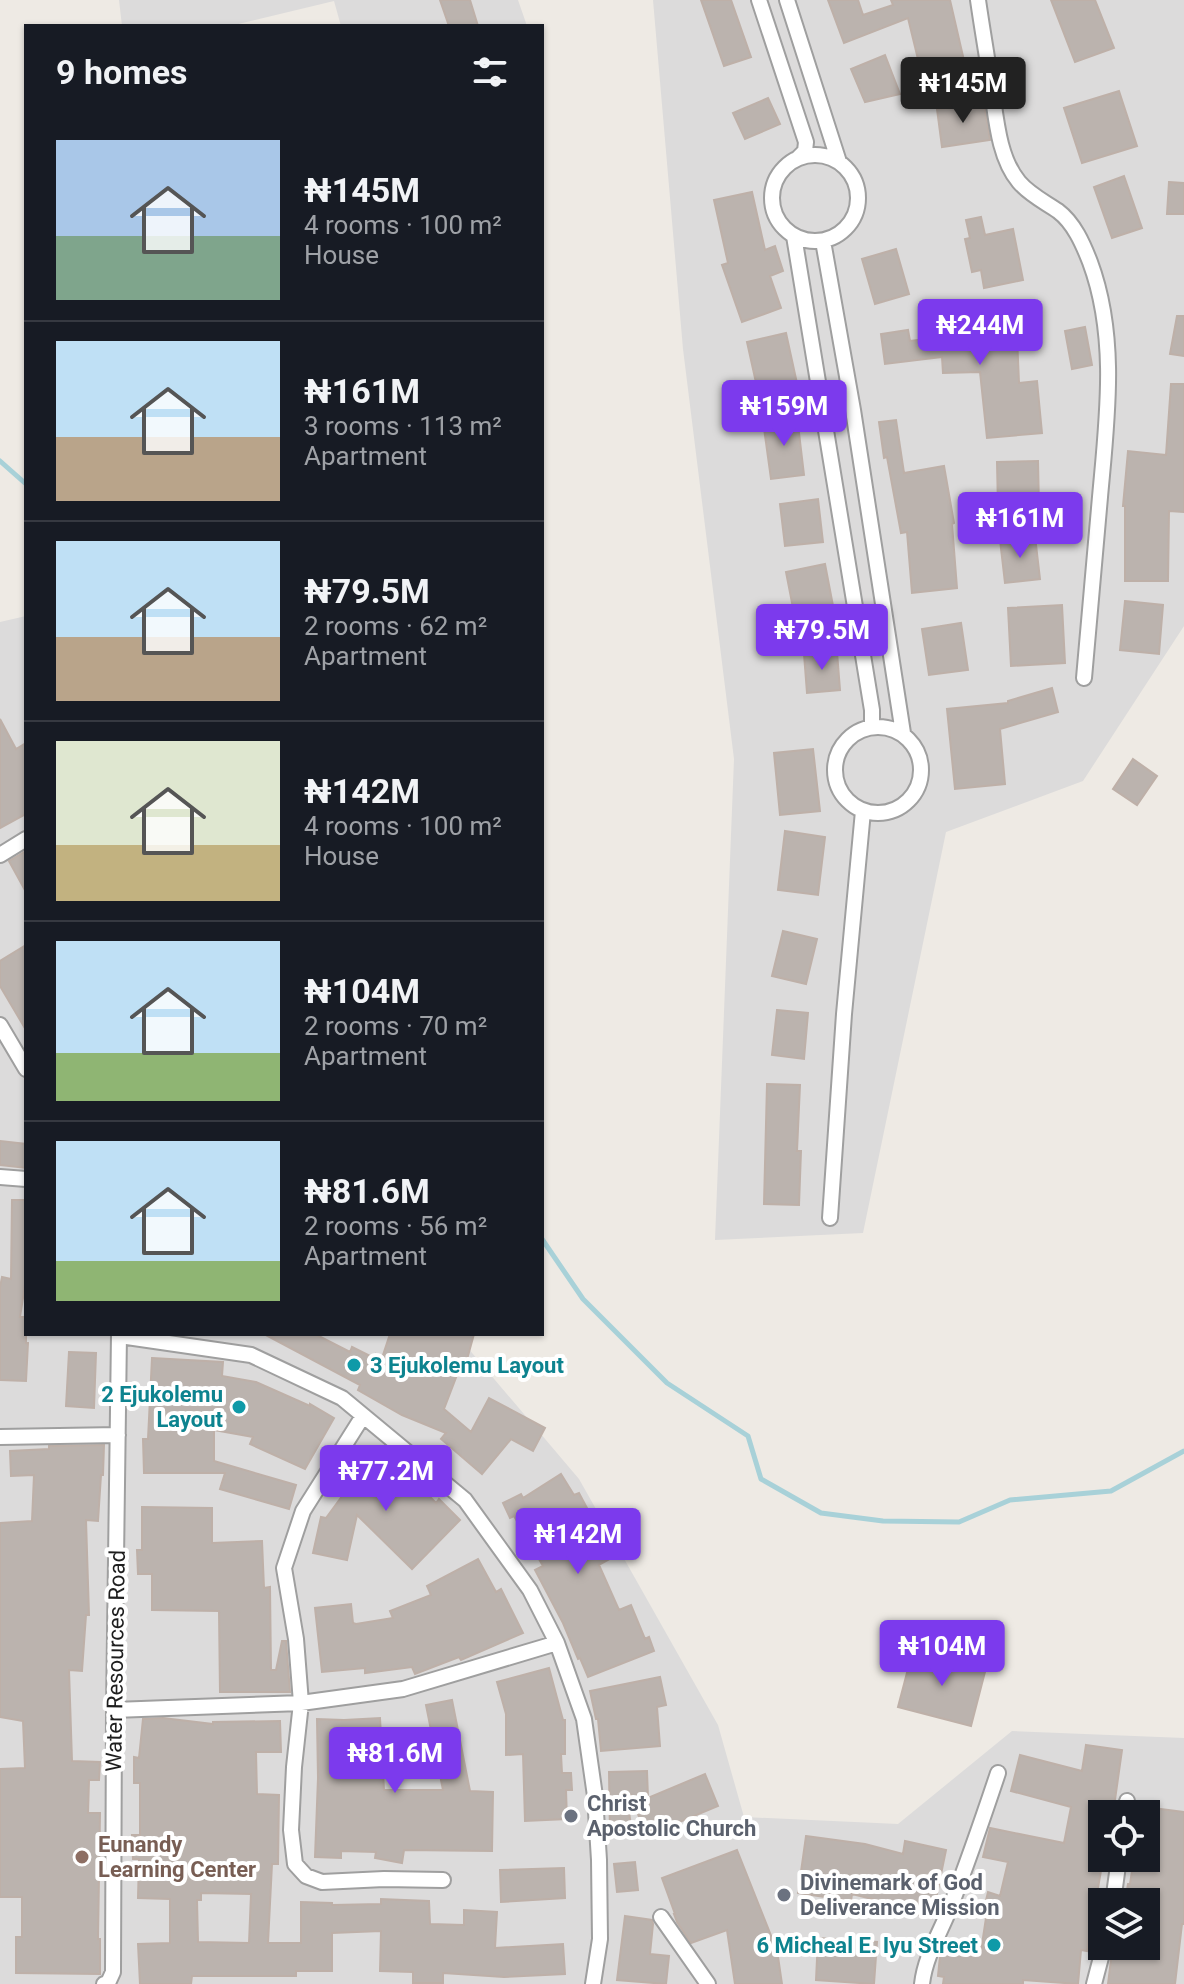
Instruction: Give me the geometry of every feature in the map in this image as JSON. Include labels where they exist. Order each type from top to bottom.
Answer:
[{"type":"street","points":[[759,0],[806,142],[805,151],[778,176],[772,203],[776,216],[794,236],[808,241],[823,241],[848,226],[858,199],[856,185],[839,162],[826,156],[798,158]]},
{"type":"street","points":[[787,0],[839,162]]},
{"type":"street","points":[[978,0],[995,111],[1008,166],[1020,183],[1061,214],[1078,234],[1100,294],[1109,393],[1084,678]]},
{"type":"street","points":[[794,236],[844,532],[872,726]]},
{"type":"street","points":[[823,241],[853,410],[903,733]]},
{"type":"street","points":[[818,380],[846,375]]},
{"type":"street","points":[[824,415],[853,410]]},
{"type":"street","points":[[844,532],[870,529]]},
{"type":"street","points":[[848,565],[875,562]]},
{"type":"street","points":[[872,726],[888,727],[903,733],[914,745],[920,759],[922,774],[917,790],[908,802],[894,811],[879,814],[863,811],[850,802],[840,789],[835,774],[837,757],[844,743],[856,732],[872,726]]},
{"type":"street","points":[[830,1218],[844,1014],[863,811]]},
{"type":"street","points":[[0,855],[24,840]]},
{"type":"street","points":[[0,1025],[20,1043]]},
{"type":"street","points":[[0,1177],[24,1179]]},
{"type":"street","name":"Water Resources Road","points":[[107,1984],[113,1972],[120,1336]]},
{"type":"street","points":[[127,1336],[251,1355],[342,1398],[465,1500],[530,1590],[557,1643],[584,1719],[595,1796],[599,1860],[600,1939],[593,1984]]},
{"type":"street","points":[[363,1416],[303,1511],[284,1568],[296,1639],[301,1703],[291,1830],[295,1864],[306,1876],[322,1882],[443,1880]]},
{"type":"street","points":[[0,1437],[118,1435]]},
{"type":"street","points":[[114,1710],[301,1703],[403,1689],[557,1643]]},
{"type":"street","points":[[922,1984],[923,1969],[949,1912],[998,1773]]},
{"type":"street","points":[[661,1917],[708,1984]]},
{"type":"street","points":[[1094,1984],[1100,1960]]},
{"type":"shaded area","points":[[119,0],[518,0],[526,24],[340,24],[334,1],[238,24],[122,24]]},
{"type":"shaded area","points":[[653,0],[1184,0],[1184,626],[1083,781],[946,832],[863,1233],[715,1240],[734,759],[683,349]]},
{"type":"shaded area","points":[[24,616],[24,1336],[458,1336],[579,1479],[718,1725],[744,1817],[898,1824],[1012,1731],[1184,1738],[1184,1984],[0,1984],[0,622]]},
{"type":"building","points":[[440,0],[470,0],[477,24],[448,24]]},
{"type":"building","points":[[701,0],[731,0],[751,57],[724,66]]},
{"type":"building","points":[[828,0],[858,0],[863,15],[893,5],[891,0],[950,0],[968,78],[925,88],[908,18],[844,43]]},
{"type":"building","points":[[1051,0],[1095,0],[1114,48],[1075,62]]},
{"type":"building","points":[[885,55],[900,94],[865,102],[851,69]]},
{"type":"building","points":[[1119,91],[1137,146],[1082,163],[1064,108]]},
{"type":"building","points":[[768,98],[780,124],[745,139],[733,113]]},
{"type":"building","points":[[984,103],[990,140],[942,147],[937,109]]},
{"type":"building","points":[[1124,176],[1142,228],[1112,238],[1094,187]]},
{"type":"building","points":[[1169,182],[1184,183],[1184,214],[1167,214]]},
{"type":"building","points":[[752,192],[765,250],[775,246],[783,271],[770,276],[781,308],[742,322],[722,265],[728,263],[714,200]]},
{"type":"building","points":[[981,217],[985,235],[1013,229],[1023,280],[984,288],[981,270],[972,272],[965,239],[970,238],[966,220]]},
{"type":"building","points":[[896,249],[909,294],[875,304],[862,259]]},
{"type":"building","points":[[1016,313],[1019,383],[1037,381],[1042,433],[987,438],[980,372],[943,373],[942,357],[885,364],[881,334],[908,330],[910,341],[941,337],[940,316]]},
{"type":"building","points":[[1177,316],[1184,316],[1184,356],[1170,354]]},
{"type":"building","points":[[1085,327],[1092,365],[1072,369],[1065,331]]},
{"type":"building","points":[[786,333],[798,388],[759,396],[747,342]]},
{"type":"building","points":[[1171,384],[1184,384],[1184,512],[1169,511],[1168,581],[1125,581],[1123,506],[1128,451],[1166,455]]},
{"type":"building","points":[[797,416],[804,475],[771,479],[763,421]]},
{"type":"building","points":[[896,420],[904,473],[944,466],[954,523],[957,588],[912,593],[907,532],[901,533],[879,422]]},
{"type":"building","points":[[1038,461],[1039,508],[998,508],[997,462]]},
{"type":"building","points":[[818,499],[823,542],[785,546],[780,504]]},
{"type":"building","points":[[1035,536],[1040,579],[1005,583],[1000,540]]},
{"type":"building","points":[[825,564],[834,611],[795,618],[786,572]]},
{"type":"building","points":[[1125,601],[1163,605],[1159,654],[1120,650]]},
{"type":"building","points":[[1062,605],[1065,663],[1011,666],[1008,608]]},
{"type":"building","points":[[961,623],[968,670],[929,675],[922,629]]},
{"type":"building","points":[[837,652],[840,690],[807,693],[804,654]]},
{"type":"building","points":[[1052,688],[1058,712],[1000,729],[1005,784],[955,789],[947,709],[1008,703]]},
{"type":"building","points":[[0,719],[16,749],[24,744],[24,815],[0,828]]},
{"type":"building","points":[[813,749],[820,811],[780,815],[774,753]]},
{"type":"building","points":[[1133,759],[1157,776],[1137,805],[1113,789]]},
{"type":"building","points":[[785,831],[825,837],[818,895],[778,890]]},
{"type":"building","points":[[24,852],[24,888],[9,861]]},
{"type":"building","points":[[783,931],[817,939],[806,984],[772,976]]},
{"type":"building","points":[[24,946],[24,1027],[0,986],[0,961]]},
{"type":"building","points":[[777,1010],[808,1013],[804,1059],[772,1055]]},
{"type":"building","points":[[767,1084],[800,1085],[797,1151],[801,1151],[799,1205],[764,1204]]},
{"type":"building","points":[[0,1141],[24,1144],[24,1168],[0,1165]]},
{"type":"building","points":[[12,1200],[24,1200],[24,1292],[20,1317],[24,1317],[24,1336],[28,1343],[26,1381],[0,1380],[0,1287],[2,1277],[11,1279]]},
{"type":"building","points":[[268,1336],[319,1336],[350,1352],[352,1347],[374,1358],[376,1354],[382,1358],[389,1336],[473,1336],[466,1363],[462,1362],[444,1409],[471,1432],[489,1398],[545,1428],[533,1451],[511,1439],[482,1474],[441,1439],[446,1433],[402,1415],[358,1390],[360,1385]]},
{"type":"building","points":[[69,1352],[96,1353],[94,1408],[66,1406]]},
{"type":"building","points":[[152,1358],[223,1362],[222,1376],[256,1382],[310,1404],[334,1418],[305,1469],[250,1444],[253,1437],[214,1430],[214,1461],[296,1485],[289,1509],[220,1489],[225,1473],[144,1473],[143,1439],[148,1439]]},
{"type":"building","points":[[104,1445],[98,1521],[86,1520],[89,1615],[86,1615],[82,1671],[69,1670],[72,1761],[100,1762],[99,1780],[89,1780],[88,1813],[100,1813],[100,1974],[16,1973],[16,1937],[22,1937],[22,1897],[0,1897],[0,1769],[25,1768],[23,1721],[0,1717],[0,1523],[32,1521],[34,1475],[11,1476],[10,1451],[49,1449],[49,1446]]},
{"type":"building","points":[[378,1447],[400,1462],[398,1464],[436,1503],[439,1499],[460,1520],[412,1569],[357,1515],[347,1560],[313,1553],[321,1517],[326,1518]]},
{"type":"building","points":[[561,1474],[574,1495],[579,1493],[613,1557],[599,1565],[619,1610],[631,1605],[645,1639],[649,1637],[654,1651],[588,1677],[535,1570],[543,1566],[503,1503],[521,1494],[523,1498]]},
{"type":"building","points":[[142,1507],[212,1508],[212,1543],[262,1541],[264,1588],[270,1587],[271,1670],[276,1670],[282,1641],[286,1641],[290,1692],[220,1692],[219,1611],[152,1610],[152,1574],[138,1574],[137,1550],[142,1550]]},
{"type":"building","points":[[478,1559],[496,1592],[501,1589],[523,1633],[461,1660],[459,1657],[415,1674],[412,1667],[365,1673],[365,1668],[322,1672],[315,1608],[351,1604],[353,1623],[356,1624],[393,1618],[390,1611],[431,1595],[427,1586]]},
{"type":"building","points":[[913,1650],[986,1668],[971,1726],[898,1707]]},
{"type":"building","points":[[549,1668],[565,1720],[562,1773],[571,1773],[572,1790],[566,1790],[567,1819],[525,1821],[523,1754],[506,1755],[506,1714],[497,1682]]},
{"type":"building","points":[[660,1677],[666,1705],[657,1707],[660,1746],[601,1751],[598,1719],[590,1691]]},
{"type":"building","points":[[452,1700],[470,1791],[493,1792],[492,1851],[404,1850],[402,1863],[375,1858],[376,1852],[341,1851],[341,1858],[315,1857],[317,1719],[380,1718],[384,1790],[443,1790],[426,1705]]},
{"type":"building","points":[[163,1718],[213,1724],[280,1721],[281,1752],[256,1752],[257,1794],[279,1795],[278,1864],[272,1864],[268,1943],[301,1943],[301,1902],[332,1905],[381,1904],[381,1899],[429,1901],[430,1924],[464,1925],[464,1910],[497,1912],[495,1948],[563,1944],[565,1974],[504,1977],[443,1973],[443,1983],[413,1983],[413,1972],[380,1971],[381,1931],[332,1933],[332,1971],[296,1971],[296,1976],[192,1976],[191,1984],[140,1984],[138,1944],[170,1943],[170,1899],[138,1898],[139,1859],[133,1859],[132,1835],[140,1835],[140,1783],[134,1783],[134,1757],[139,1758],[143,1719]],"holes":[[[201,1893],[251,1894],[249,1943],[198,1942],[197,1900],[201,1900]]]},
{"type":"building","points":[[1086,1745],[1122,1750],[1115,1800],[1088,1800],[1088,1872],[1101,1872],[1098,1888],[1088,1888],[1088,1945],[1087,1951],[1081,1950],[1078,1984],[1023,1980],[1023,1984],[943,1984],[944,1977],[938,1976],[944,1947],[981,1951],[986,1918],[982,1917],[988,1892],[1000,1896],[1008,1862],[983,1857],[990,1828],[1064,1843],[1071,1807],[1011,1791],[1020,1755],[1082,1771]]},
{"type":"building","points":[[647,1771],[648,1798],[705,1774],[718,1806],[646,1836],[631,1795],[627,1796],[632,1834],[610,1835],[609,1772]]},
{"type":"building","points":[[1160,1809],[1184,1812],[1184,1924],[1175,1984],[1108,1984],[1111,1960],[1160,1960],[1160,1888],[1127,1888],[1132,1872],[1160,1872]]},
{"type":"building","points":[[806,1836],[865,1844],[903,1854],[905,1841],[946,1850],[932,1918],[891,1909],[892,1904],[852,1894],[851,1901],[798,1893]]},
{"type":"building","points":[[737,1850],[776,1943],[782,1984],[735,1984],[727,1930],[691,1943],[674,1914],[662,1878]]},
{"type":"building","points":[[635,1862],[638,1890],[617,1892],[614,1864]]},
{"type":"building","points":[[564,1868],[565,1898],[501,1902],[500,1870]]},
{"type":"building","points":[[625,1916],[652,1920],[650,1954],[669,1956],[666,1984],[617,1980]]},
{"type":"building","points":[[818,1938],[877,1942],[874,1984],[816,1980]]},
{"type":"waterway","points":[[0,461],[24,482]]},
{"type":"waterway","points":[[544,1242],[583,1299],[667,1383],[748,1436],[761,1479],[821,1513],[883,1521],[959,1522],[1010,1500],[1111,1491],[1184,1451]]},
{"type":"place","name":"3 Ejukolemu Layout","points":[[354,1365]]},
{"type":"place","name":"2 Ejukolemu Layout","points":[[239,1407]]},
{"type":"place","name":"Christ Apostolic Church","points":[[571,1816]]},
{"type":"place","name":"Eunandy Learning Center","points":[[82,1857]]},
{"type":"place","name":"Divinemark of God Deliverance Mission","points":[[784,1895]]},
{"type":"place","name":"6 Micheal E. Iyu Street","points":[[994,1945]]}]
